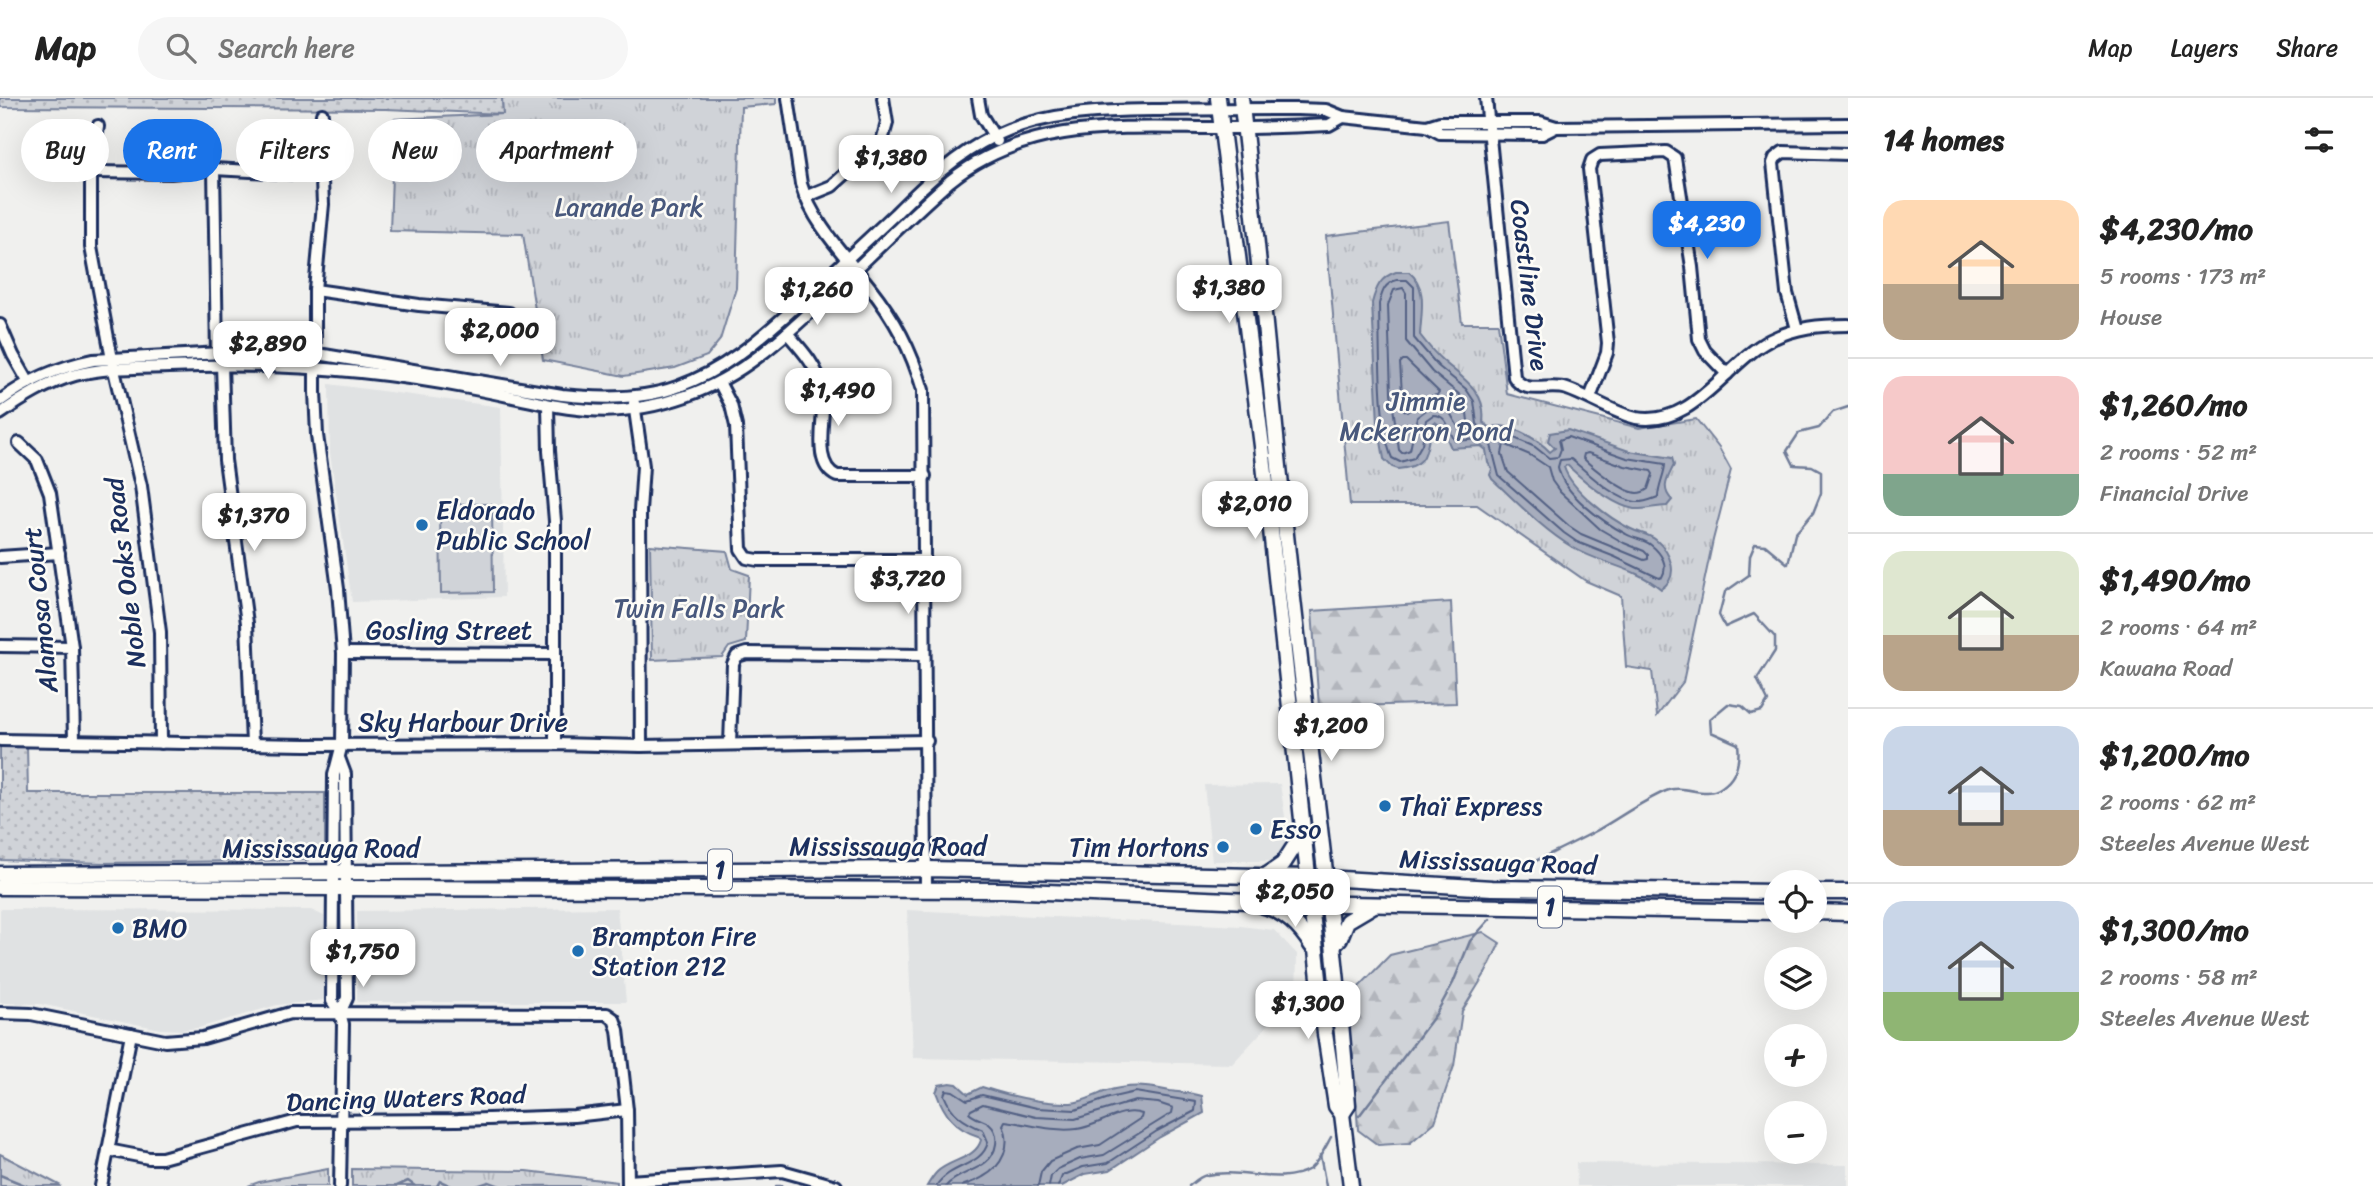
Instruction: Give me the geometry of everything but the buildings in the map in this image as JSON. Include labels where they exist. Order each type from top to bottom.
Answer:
[{"type":"main road","points":[[1219,103],[1263,458],[1325,1034],[1336,1106],[1342,1114],[1351,1186]]},
{"type":"main road","points":[[1242,103],[1292,586],[1330,903],[1348,1105],[1342,1114]]},
{"type":"main road","points":[[1262,877],[1283,864],[1303,833]]},
{"type":"main road","name":"Mississauga Road","points":[[0,874],[928,869],[1308,877],[1492,888],[1764,892]]},
{"type":"main road","name":"Mississauga Road","points":[[0,887],[1082,891],[1239,901],[1764,912]]},
{"type":"main road","points":[[1827,892],[1848,892]]},
{"type":"main road","points":[[1239,901],[1266,906],[1282,914],[1300,928],[1315,951]]},
{"type":"main road","points":[[1334,944],[1340,938],[1347,921],[1375,905]]},
{"type":"main road","points":[[1827,912],[1848,913]]},
{"type":"street","points":[[788,98],[805,197],[814,215],[900,330],[914,359],[923,390],[928,869],[926,889]]},
{"type":"street","points":[[805,197],[832,186],[882,141],[887,123],[883,98]]},
{"type":"street","points":[[978,98],[981,115],[1002,149]]},
{"type":"street","name":"Coastline Drive","points":[[1486,98],[1514,377],[1518,385],[1525,388],[1564,388],[1632,417],[1664,417],[1685,409],[1769,341],[1797,329],[1848,325]]},
{"type":"street","points":[[0,414],[46,386],[113,364],[217,354],[315,354],[562,395],[596,398],[634,397],[676,388],[713,371],[747,350],[848,259],[935,175],[968,150],[1024,123],[1080,112],[1242,103],[1326,110],[1343,117],[1427,126],[1440,133],[1542,134],[1556,127]]},
{"type":"street","points":[[322,114],[322,119]]},
{"type":"street","points":[[0,401],[29,383],[68,365],[222,365],[315,367],[468,387],[592,412],[635,409],[685,397],[719,382],[757,358],[950,181],[968,167],[1002,149],[1041,136],[1087,129],[1329,125],[1343,117]]},
{"type":"street","points":[[1427,126],[1440,122],[1488,121],[1540,122],[1556,127],[1848,124]]},
{"type":"street","points":[[1590,398],[1607,353],[1608,343],[1590,169],[1592,160],[1600,155],[1666,152],[1675,158],[1692,267],[1699,339],[1704,351],[1727,374]]},
{"type":"street","points":[[1797,329],[1787,293],[1773,163],[1783,152],[1848,153]]},
{"type":"street","name":"Noble Oaks Road","points":[[91,182],[91,247],[113,364],[141,486],[160,632],[161,743]]},
{"type":"street","points":[[214,182],[217,354]]},
{"type":"street","points":[[322,182],[323,204],[315,290],[317,435],[338,589],[343,653],[342,744],[334,775],[347,998],[340,1013],[343,1024],[341,1186]]},
{"type":"street","points":[[315,290],[419,305],[509,313]]},
{"type":"street","points":[[0,325],[29,383]]},
{"type":"street","points":[[787,333],[805,353],[818,374],[823,392],[823,461],[830,472],[837,475],[925,476]]},
{"type":"street","points":[[222,365],[225,460],[247,623],[252,744]]},
{"type":"street","points":[[719,382],[732,404],[736,426],[740,541],[747,558],[925,560]]},
{"type":"street","points":[[634,397],[643,466],[640,511],[641,746]]},
{"type":"street","points":[[548,405],[548,451],[555,522],[555,744]]},
{"type":"street","name":"Alamosa Court","points":[[19,443],[37,460],[50,493],[72,647],[74,740]]},
{"type":"street","points":[[0,557],[59,553]]},
{"type":"street","points":[[0,646],[72,647]]},
{"type":"street","name":"Gosling Street","points":[[343,653],[555,654]]},
{"type":"street","points":[[730,744],[733,664],[737,656],[747,653],[924,655]]},
{"type":"street","name":"Sky Harbour Drive","points":[[0,740],[641,746],[927,741]]},
{"type":"street","points":[[0,1013],[31,1014],[165,1041],[187,1041],[290,1013],[607,1014],[615,1021],[618,1030],[627,1110],[628,1183],[782,1171],[836,1186]]},
{"type":"street","points":[[101,1186],[131,1034]]},
{"type":"street","name":"Dancing Waters Road","points":[[108,1150],[162,1158],[285,1122],[574,1116],[627,1110]]},
{"type":"shaded area","name":"Eldorado Public School","points":[[329,384],[501,407],[504,597],[352,602],[330,453]]},
{"type":"shaded area","points":[[1280,784],[1289,843],[1273,861],[1212,861],[1204,785]]},
{"type":"shaded area","points":[[617,908],[626,1002],[357,1002],[357,911]]},
{"type":"shaded area","points":[[0,909],[311,910],[324,916],[325,1000],[277,1005],[198,1028],[182,1030],[160,1029],[40,1004],[0,1003]]},
{"type":"shaded area","points":[[907,910],[1240,926],[1274,930],[1297,954],[1296,995],[1232,1064],[913,1058]]},
{"type":"shaded area","points":[[1576,1163],[1848,1165],[1848,1186],[1577,1186]]},
{"type":"green space","points":[[0,98],[502,98],[503,114],[386,109],[0,107]]},
{"type":"green space","name":"Larande Park","points":[[502,98],[776,98],[776,104],[741,107],[736,288],[720,340],[707,356],[675,368],[624,376],[543,360],[523,234],[390,231],[392,182],[462,182],[462,119],[394,119],[503,114]]},
{"type":"green space","name":"Jimmie Mckerron Pond","points":[[1449,221],[1462,323],[1498,323],[1507,394],[1639,428],[1696,419],[1719,448],[1731,470],[1683,682],[1657,716],[1652,671],[1626,667],[1621,596],[1586,581],[1477,505],[1350,505],[1326,236]]},
{"type":"green space","points":[[440,504],[492,504],[493,592],[441,593]]},
{"type":"green space","name":"Twin Falls Park","points":[[650,545],[727,551],[732,569],[749,575],[746,642],[729,647],[722,657],[652,660]]},
{"type":"green space","points":[[1451,602],[1456,703],[1319,707],[1312,611]]},
{"type":"green space","points":[[27,745],[28,793],[325,793],[325,847],[319,854],[308,854],[308,860],[103,863],[0,860],[0,746]]},
{"type":"green space","points":[[1483,932],[1500,943],[1462,1011],[1454,1066],[1435,1122],[1410,1143],[1378,1145],[1358,1130],[1353,1055],[1347,1043],[1348,1024],[1342,1010],[1349,997],[1390,955]]},
{"type":"green space","points":[[0,1154],[2,1155],[61,1186],[0,1186]]},
{"type":"green space","points":[[328,1169],[328,1186],[248,1186],[259,1182]]},
{"type":"green space","points":[[352,1169],[527,1171],[617,1182],[617,1186],[352,1186]]},
{"type":"water","points":[[1396,272],[1409,272],[1415,278],[1422,301],[1420,335],[1439,357],[1471,386],[1481,402],[1483,422],[1491,428],[1497,426],[1513,429],[1530,437],[1550,452],[1555,448],[1548,441],[1550,433],[1568,430],[1629,451],[1672,458],[1674,465],[1666,491],[1672,500],[1667,506],[1642,509],[1616,503],[1567,465],[1564,467],[1574,485],[1602,511],[1661,545],[1671,564],[1671,578],[1667,584],[1661,589],[1640,576],[1583,553],[1550,532],[1492,479],[1486,450],[1481,446],[1451,448],[1442,427],[1435,422],[1432,424],[1425,455],[1416,464],[1398,469],[1384,459],[1378,424],[1372,303],[1380,284]]},
{"type":"water","points":[[957,1084],[968,1094],[982,1087],[1026,1099],[1060,1103],[1080,1101],[1115,1089],[1146,1087],[1202,1096],[1204,1113],[1160,1137],[1110,1170],[1085,1174],[1062,1186],[927,1186],[937,1172],[974,1151],[981,1140],[951,1120],[943,1107],[936,1092],[939,1085]]},
{"type":"waterway","points":[[1510,874],[1596,831],[1666,791],[1715,791],[1731,778],[1738,762],[1738,744],[1711,732],[1710,719],[1728,704],[1742,706],[1751,714],[1762,711],[1768,701],[1757,679],[1775,651],[1775,637],[1754,614],[1725,627],[1719,615],[1725,592],[1749,575],[1750,556],[1755,544],[1765,545],[1788,564],[1795,534],[1813,513],[1821,493],[1821,471],[1812,466],[1794,465],[1787,451],[1799,433],[1819,428],[1833,412],[1848,407]]},
{"type":"waterway","points":[[1359,1116],[1436,1014],[1453,983],[1470,941],[1490,919]]},
{"type":"waterway","points":[[1189,1186],[1202,1177],[1220,1173],[1273,1177],[1298,1174],[1313,1166],[1331,1137]]},
{"type":"waterway","points":[[1320,1155],[1326,1186]]},
{"type":"waterway","points":[[0,1175],[27,1186]]},
{"type":"waterway","points":[[397,1186],[408,1181],[415,1186]]},
{"type":"waterway","points":[[437,1186],[440,1181],[451,1186]]},
{"type":"waterway","points":[[477,1186],[489,1182],[500,1186]]},
{"type":"waterway","points":[[536,1186],[550,1186]]},
{"type":"waterway","points":[[776,1186],[782,1186]]},
{"type":"place","name":"Eldorado Public School","points":[[422,525]]},
{"type":"place","name":"Thaï Express","points":[[1385,806]]},
{"type":"place","name":"Esso","points":[[1256,829]]},
{"type":"place","name":"Tim Hortons","points":[[1223,847]]},
{"type":"place","name":"BMO","points":[[118,928]]},
{"type":"place","name":"Brampton Fire Station 212","points":[[578,951]]}]
